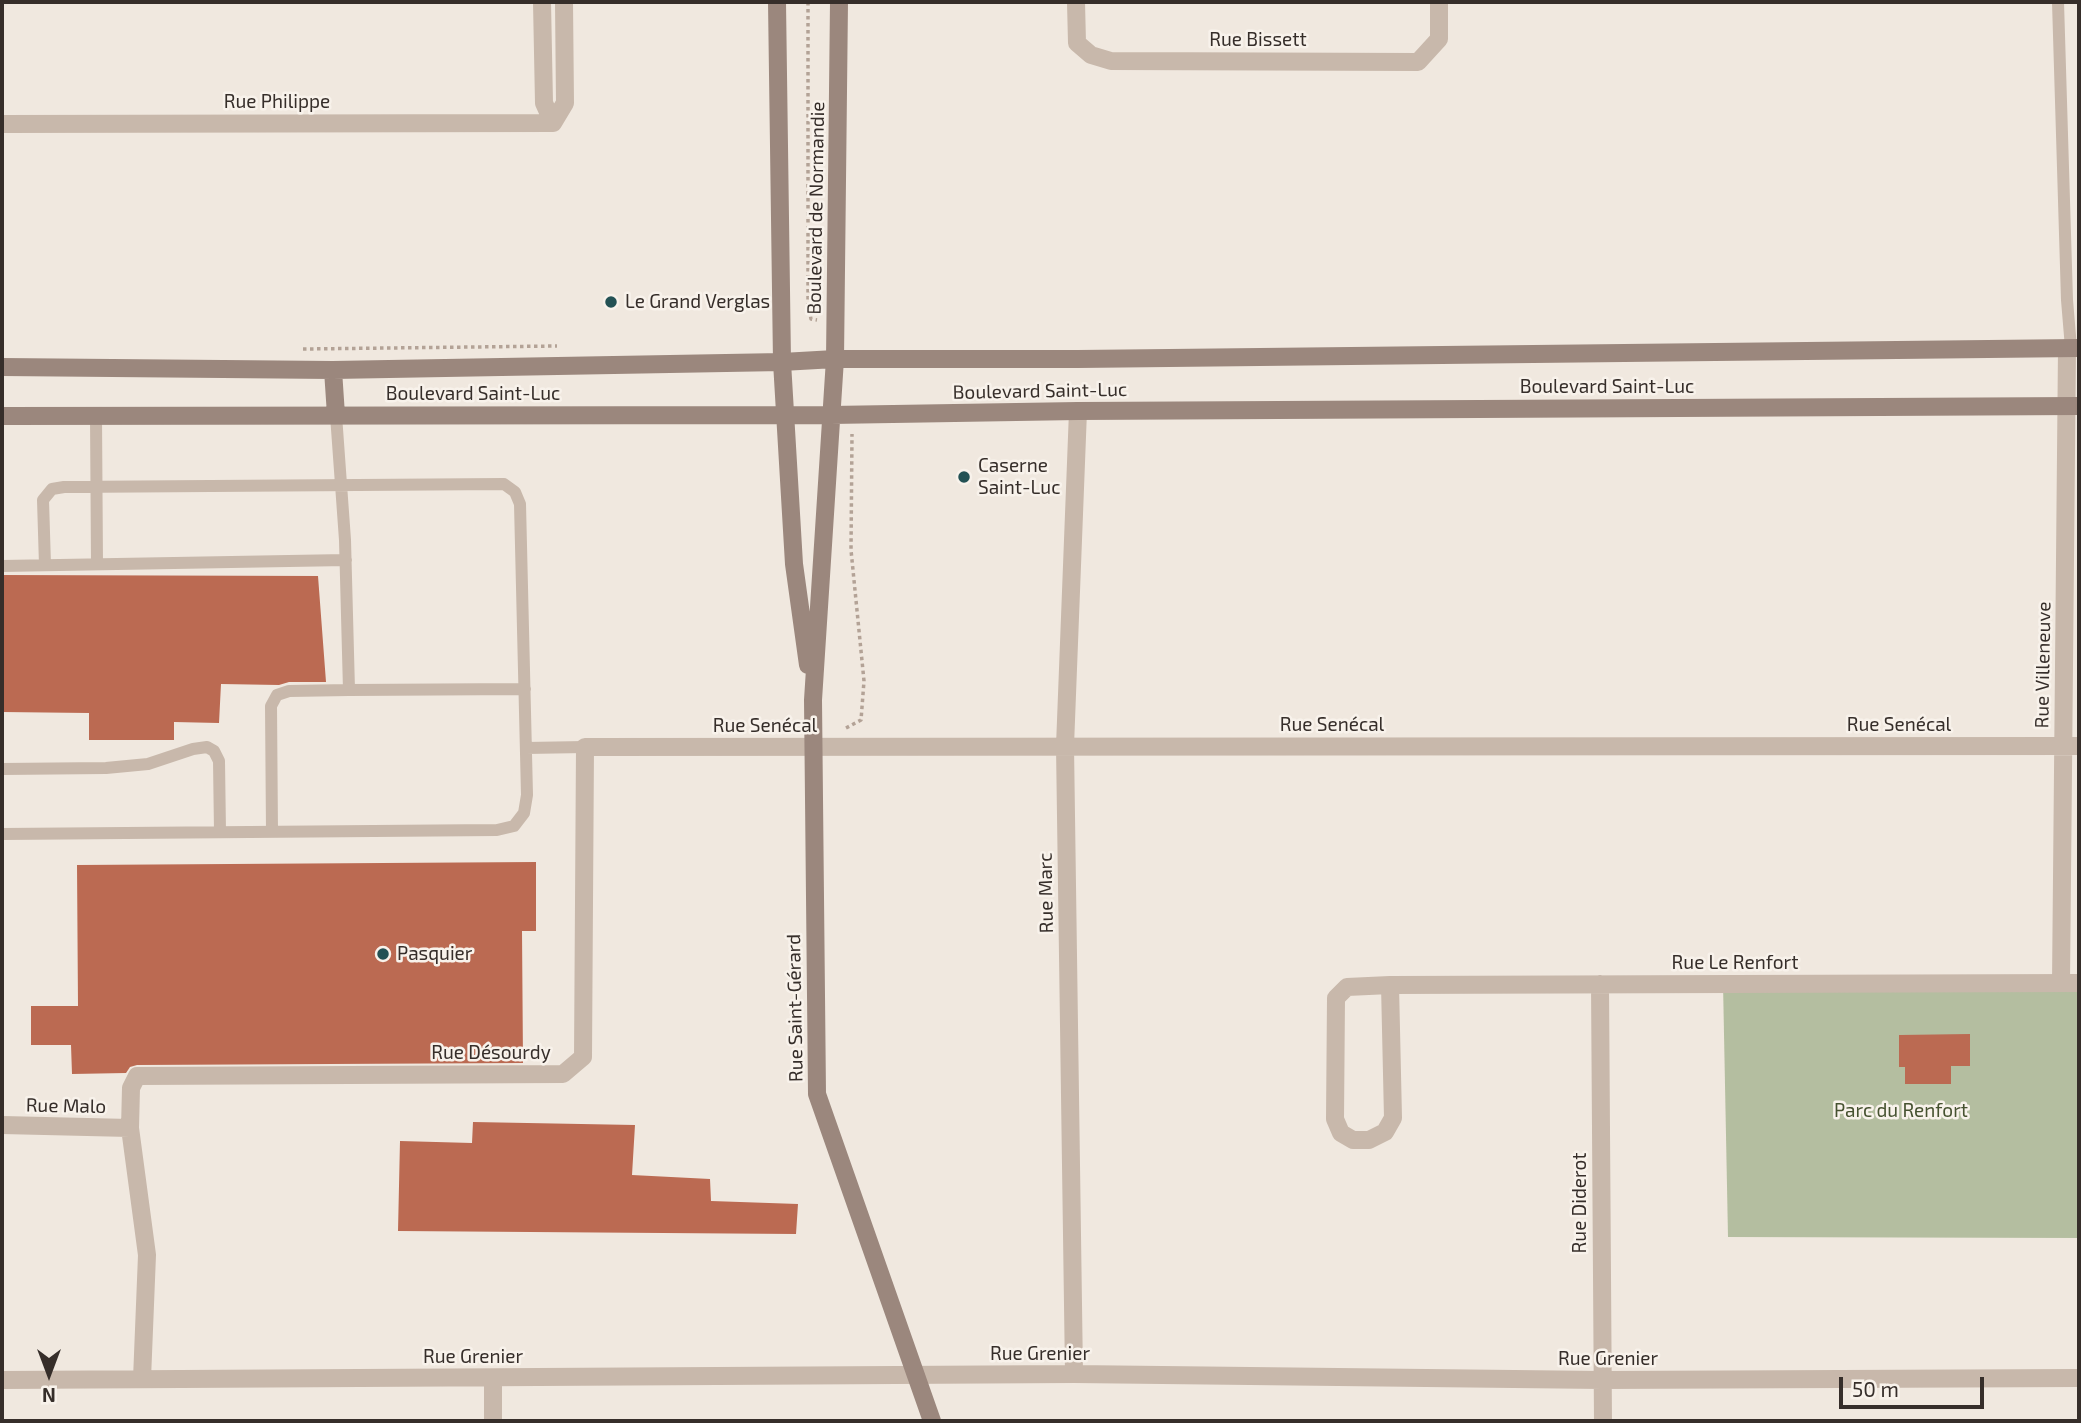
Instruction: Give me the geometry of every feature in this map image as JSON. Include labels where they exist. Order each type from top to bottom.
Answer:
[{"type":"street","points":[[542,2],[544,103],[553,123]]},
{"type":"street","points":[[553,123],[565,103],[564,2]]},
{"type":"street","name":"Boulevard de Normandie","points":[[777,2],[785,414]]},
{"type":"street","name":"Boulevard de Normandie","points":[[831,415],[835,359],[839,2]]},
{"type":"street","name":"Rue Bissett","points":[[1076,2],[1077,43],[1091,55],[1111,61],[1418,62],[1438,39],[1439,2]]},
{"type":"street","name":"Rue Philippe","points":[[2,124],[553,123]]},
{"type":"street","name":"Boulevard Saint-Luc","points":[[2,367],[333,370],[835,359],[1079,359],[2072,348]]},
{"type":"street","name":"Rue Villeneuve","points":[[2070,983],[2072,348]]},
{"type":"street","points":[[333,370],[336,415]]},
{"type":"street","name":"Boulevard Saint-Luc","points":[[2,416],[831,415],[1078,411],[2073,406]]},
{"type":"street","name":"Rue Marc","points":[[1074,1374],[1065,746],[1078,411]]},
{"type":"street","name":"Rue Saint-Gérard","points":[[785,414],[794,564],[813,700]]},
{"type":"street","name":"Rue Saint-Gérard","points":[[831,415],[813,700],[817,1094],[932,1421]]},
{"type":"street","name":"Rue Senécal","points":[[585,747],[2071,746]]},
{"type":"street","name":"Rue Désourdy","points":[[130,1128],[131,1088],[137,1076],[563,1074],[583,1057],[585,747]]},
{"type":"street","name":"Rue Le Renfort","points":[[1391,985],[1392,1118],[1385,1132],[1369,1140],[1353,1140],[1341,1133],[1335,1119],[1336,998],[1347,987],[1391,985],[2070,983]]},
{"type":"street","name":"Rue Diderot","points":[[1600,984],[1603,1421]]},
{"type":"street","name":"Rue Malo","points":[[2,1125],[130,1128]]},
{"type":"street","points":[[130,1128],[146,1255],[142,1379]]},
{"type":"street","name":"Rue Grenier","points":[[2,1380],[1074,1374],[1602,1380],[2079,1378]]},
{"type":"street","points":[[493,1378],[493,1421]]},
{"type":"lane","points":[[2058,2],[2067,300],[2072,348]]},
{"type":"lane","points":[[336,415],[346,560],[349,690]]},
{"type":"lane","points":[[96,416],[97,564]]},
{"type":"lane","points":[[2,834],[497,830],[514,826],[524,813],[527,795],[520,504],[515,492],[504,484],[52,489],[43,500],[45,565]]},
{"type":"lane","points":[[2,566],[346,560]]},
{"type":"lane","points":[[272,832],[271,706],[277,695],[289,691],[524,689]]},
{"type":"lane","points":[[2,769],[106,768],[148,764],[207,747],[214,751],[219,761],[220,832]]},
{"type":"lane","points":[[526,748],[585,747]]},
{"type":"path","points":[[808,2],[807,304],[811,319],[822,320]]},
{"type":"path","points":[[297,350],[559,346]]},
{"type":"path","points":[[852,434],[851,550],[864,681],[861,720]]},
{"type":"green space","name":"Parc du Renfort","points":[[1723,983],[2079,986],[2079,1238],[1728,1237]]},
{"type":"building","points":[[2,575],[318,576],[326,682],[289,682],[279,685],[221,684],[219,723],[174,722],[174,740],[89,740],[89,713],[2,712]]},
{"type":"building","points":[[536,862],[536,931],[522,931],[523,1063],[137,1065],[130,1067],[126,1073],[72,1074],[71,1045],[31,1045],[31,1006],[78,1006],[77,865]]},
{"type":"building","points":[[1970,1034],[1970,1066],[1951,1066],[1951,1084],[1905,1084],[1905,1067],[1899,1067],[1899,1035]]},
{"type":"building","points":[[473,1122],[635,1125],[632,1175],[710,1179],[711,1201],[798,1204],[796,1234],[398,1231],[400,1141],[472,1143]]},
{"type":"place","name":"Le Grand Verglas","points":[[611,302]]},
{"type":"place","name":"Caserne Saint-Luc","points":[[964,477]]},
{"type":"place","name":"Pasquier","points":[[383,954]]}]
